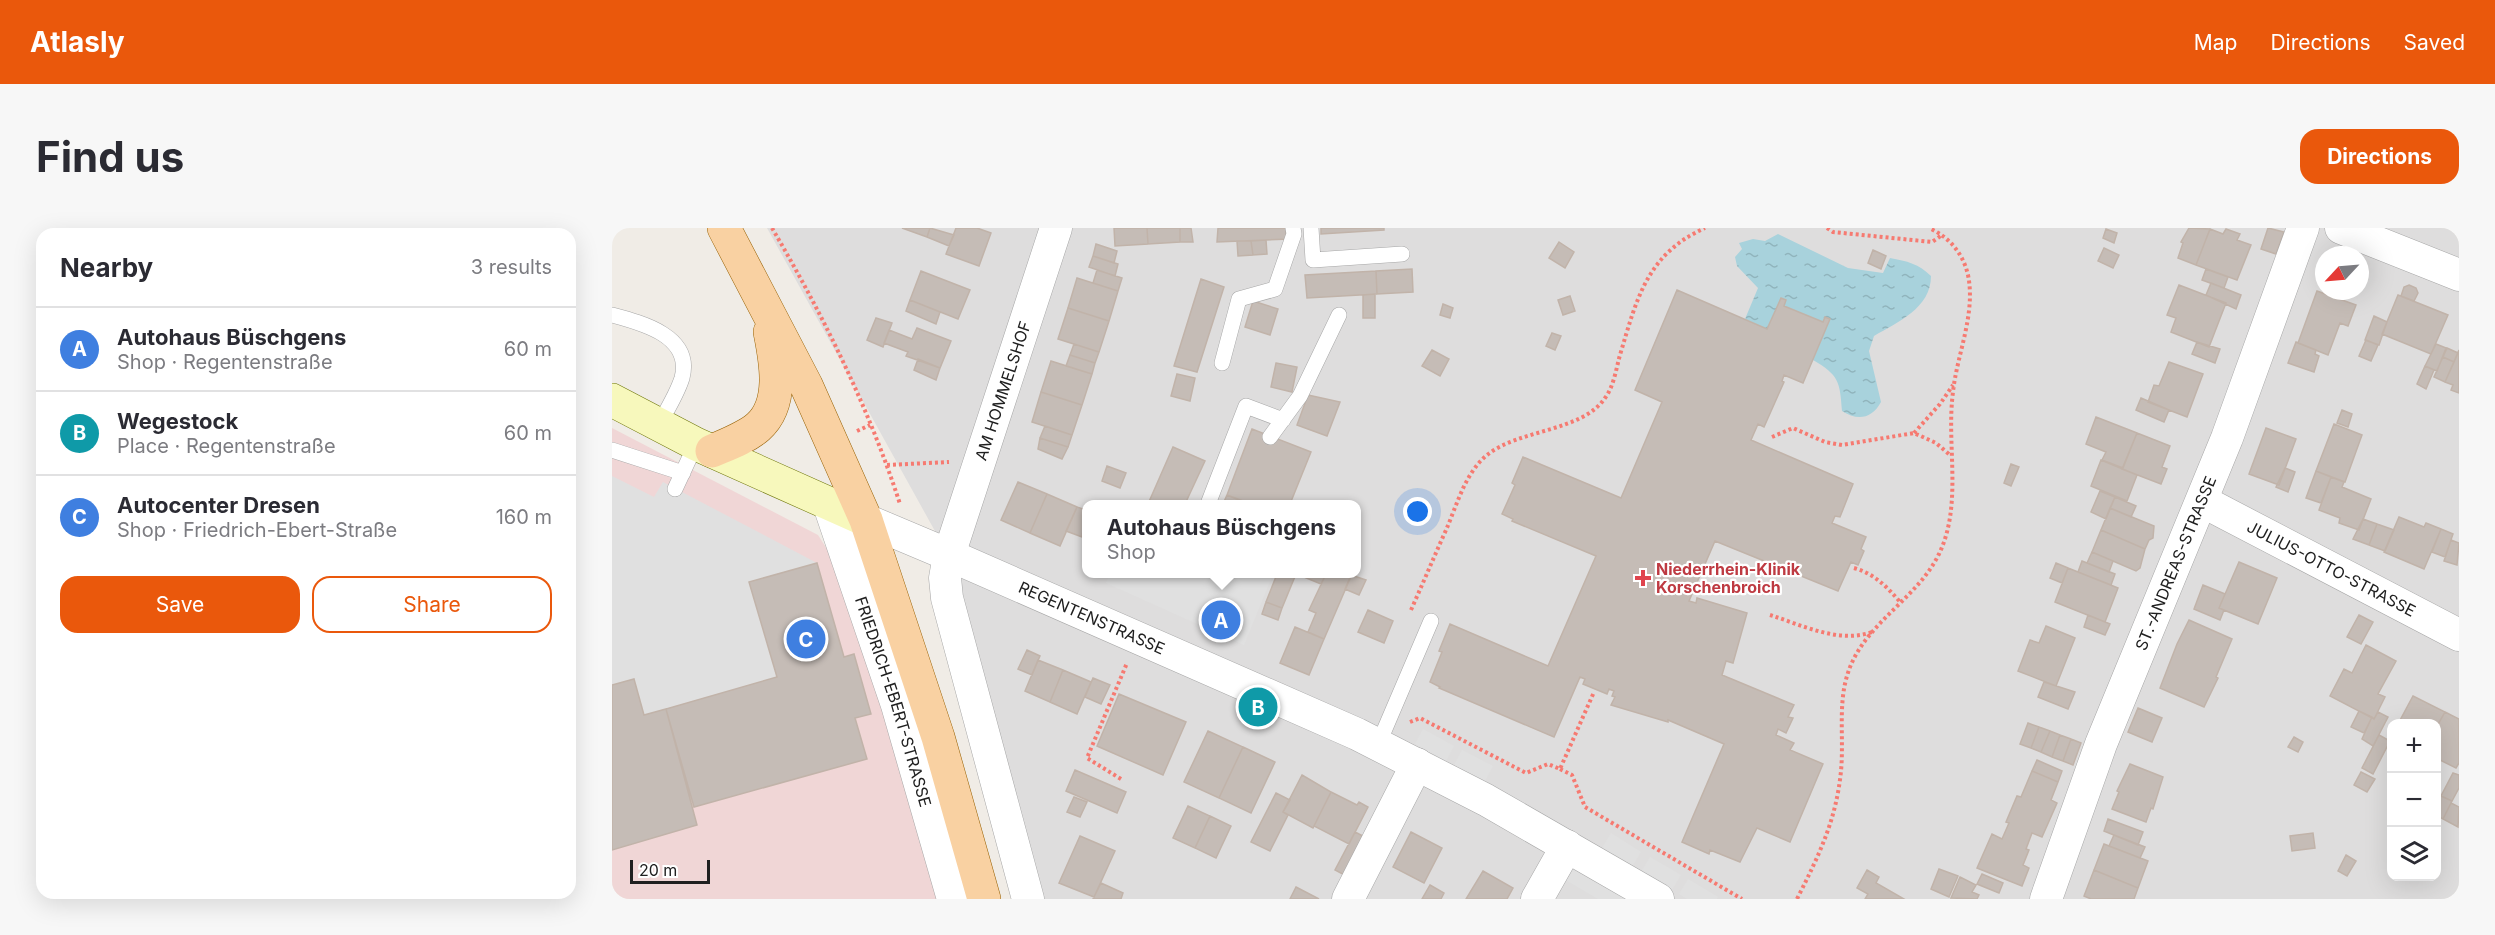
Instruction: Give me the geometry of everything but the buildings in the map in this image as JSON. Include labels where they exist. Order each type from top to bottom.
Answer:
[{"type":"main road","points":[[724,228],[810,394],[866,520],[938,737],[984,899]]},
{"type":"main road","points":[[697,456],[742,438],[759,426],[774,403],[776,392],[774,351],[763,301]]},
{"type":"street","name":"AM HOMMELSHOF","points":[[950,555],[1056,228]]},
{"type":"street","name":"ST.-ANDREAS-STRASSE","points":[[2046,899],[2101,744],[2227,438],[2303,228]]},
{"type":"street","points":[[2341,228],[2388,237],[2459,275]]},
{"type":"street","name":"REGENTENSTRASSE","points":[[612,400],[659,424],[697,456],[829,505],[912,539],[1137,638],[1383,731],[1417,764],[1658,899]]},
{"type":"street","name":"JULIUS-OTTO-STRASSE","points":[[2202,501],[2459,635]]},
{"type":"street","name":"FRIEDRICH-EBERT-STRASSE","points":[[829,505],[897,705],[953,899]]},
{"type":"street","points":[[950,555],[945,578],[947,598],[1028,899]]},
{"type":"street","points":[[1348,899],[1417,764]]},
{"type":"street","points":[[1537,899],[1567,846]]},
{"type":"lane","points":[[1222,363],[1239,299],[1275,289],[1294,234],[1293,228]]},
{"type":"lane","points":[[1311,228],[1313,260],[1401,254]]},
{"type":"lane","points":[[612,315],[650,326],[663,333],[671,340],[683,359],[681,380],[659,424]]},
{"type":"lane","points":[[1270,437],[1300,396],[1339,315]]},
{"type":"lane","points":[[1210,500],[1246,406],[1283,420]]},
{"type":"lane","points":[[612,450],[697,456],[675,489]]},
{"type":"lane","points":[[1383,731],[1431,621]]},
{"type":"path","points":[[771,228],[831,339],[887,465],[912,539]]},
{"type":"path","points":[[1410,612],[1466,483],[1479,463],[1506,444],[1573,420],[1599,405],[1609,391],[1635,310],[1654,266],[1673,246],[1705,228]]},
{"type":"path","points":[[1827,228],[1833,232],[1932,242],[1942,235]]},
{"type":"path","points":[[1797,899],[1827,839],[1836,800],[1841,771],[1842,709],[1846,677],[1856,653],[1872,631],[1926,576],[1943,544],[1952,505],[1951,455],[1954,382],[1968,313],[1969,283],[1965,265],[1958,252],[1942,235],[1929,228]]},
{"type":"path","points":[[1772,436],[1793,428],[1825,442],[1842,445],[1873,442],[1914,433],[1940,404],[1954,382]]},
{"type":"path","points":[[1914,433],[1936,443],[1951,455]]},
{"type":"path","points":[[887,465],[982,460]]},
{"type":"path","points":[[1854,568],[1868,572],[1901,603]]},
{"type":"path","points":[[1770,615],[1836,635],[1854,636],[1872,631]]},
{"type":"path","points":[[1121,779],[1087,758],[1137,638]]},
{"type":"path","points":[[1560,769],[1594,692]]},
{"type":"path","points":[[1383,731],[1420,718],[1526,772],[1548,764],[1560,769],[1572,775],[1585,807],[1742,899]]},
{"type":"shaded area","points":[[767,228],[2459,228],[2459,899],[1031,899],[951,560]]},
{"type":"shaded area","points":[[612,428],[818,535],[848,582],[949,899],[612,899]]},
{"type":"shaded area","points":[[612,476],[654,497],[663,482],[817,563],[749,582],[777,677],[644,715],[634,679],[612,685]]},
{"type":"shaded area","points":[[1108,578],[1271,578],[1244,645],[1106,583]]},
{"type":"shaded area","points":[[1423,729],[1454,746],[1446,761],[1415,744]]},
{"type":"shaded area","points":[[1462,750],[1493,766],[1485,781],[1454,765]]},
{"type":"shaded area","points":[[1611,833],[1641,852],[1632,867],[1602,848]]},
{"type":"shaded area","points":[[1650,857],[1681,875],[1672,890],[1641,872]]},
{"type":"shaded area","points":[[1572,864],[1631,899],[1598,899],[1564,879]]},
{"type":"shaded area","points":[[1688,879],[1718,897],[1717,899],[1687,899],[1679,894]]},
{"type":"water","points":[[1778,234],[1848,268],[1883,273],[1890,258],[1912,264],[1931,276],[1930,287],[1925,297],[1912,313],[1874,336],[1869,351],[1881,402],[1869,415],[1859,417],[1842,411],[1839,386],[1836,380],[1828,370],[1813,360],[1830,319],[1825,317],[1823,322],[1784,306],[1786,300],[1781,298],[1767,329],[1745,319],[1758,288],[1737,266],[1735,257],[1742,249],[1739,243],[1753,239],[1765,241]]},
{"type":"place","name":"Niederrhein-Klinik Korschenbroich","points":[[1643,578]]},
{"type":"place","name":"Autohaus Büschgens","points":[[1221,620]]},
{"type":"place","name":"Autocenter Dresen","points":[[806,639]]},
{"type":"place","name":"Wegestock","points":[[1258,707]]}]
